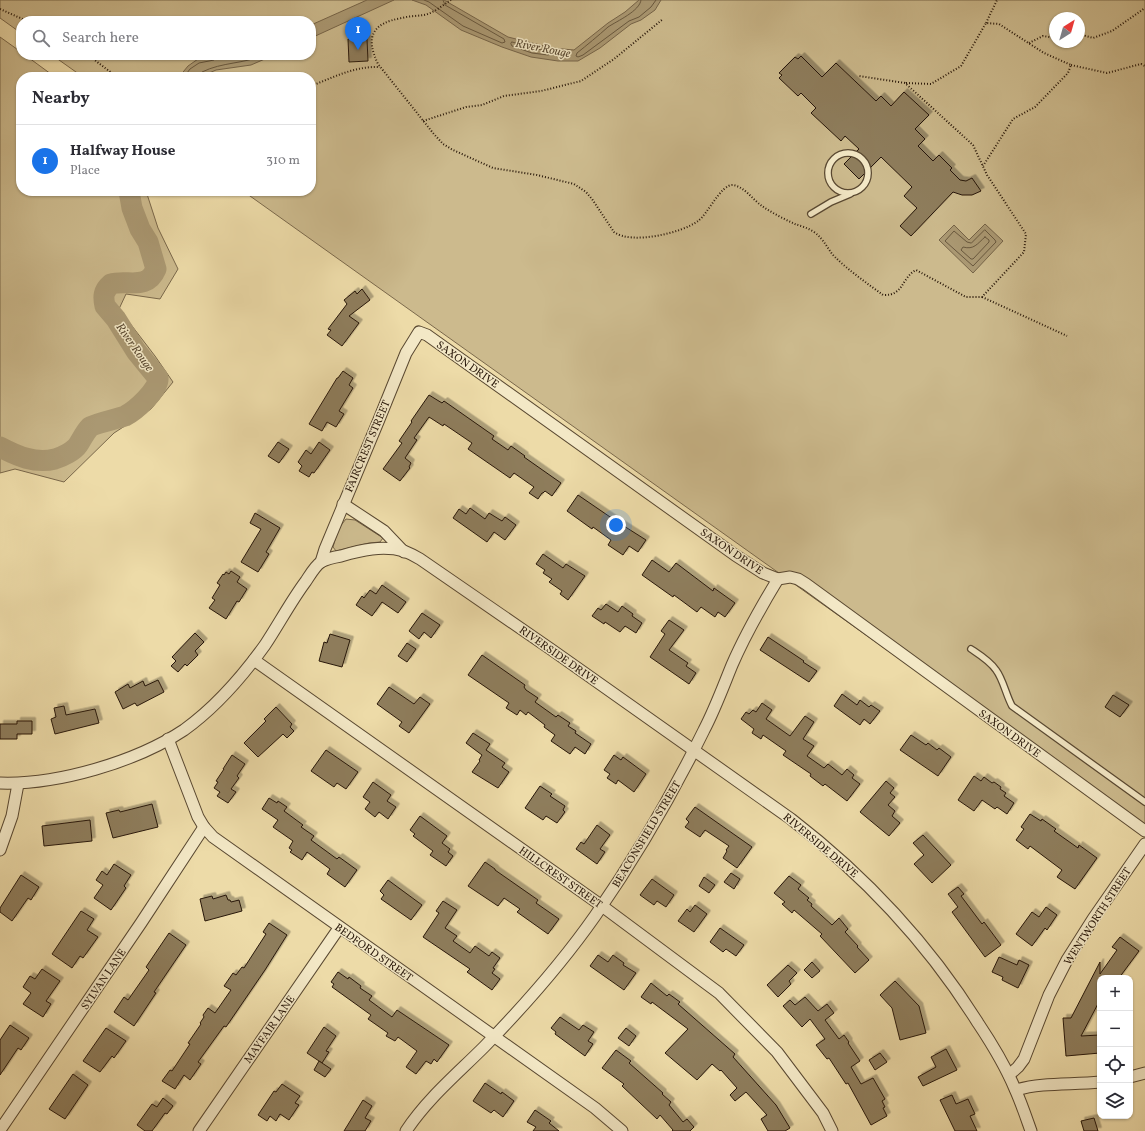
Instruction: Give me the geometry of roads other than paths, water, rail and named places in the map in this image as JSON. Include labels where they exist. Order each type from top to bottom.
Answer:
[{"type":"street","name":"FAIRCREST STREET","points":[[321,562],[343,504],[406,353],[419,332]]},
{"type":"street","name":"SAXON DRIVE","points":[[419,332],[427,335],[735,555],[763,573],[778,578],[794,578],[806,584],[1145,831]]},
{"type":"street","points":[[343,504],[384,531],[404,552]]},
{"type":"street","name":"RIVERSIDE DRIVE","points":[[321,562],[353,552],[373,549],[388,549],[404,552],[420,559],[791,819],[821,842],[851,869],[916,937],[956,988],[997,1052],[1016,1090],[1031,1131]]},
{"type":"street","points":[[0,783],[18,784],[54,779],[89,771],[128,758],[184,730],[230,690],[254,660],[297,593],[321,562]]},
{"type":"street","name":"BEACONSFIELD STREET","points":[[406,1131],[435,1096],[524,1004],[602,906],[633,859],[658,817],[694,751],[746,635],[778,578]]},
{"type":"street","name":"HILLCREST STREET","points":[[254,660],[602,906],[719,993],[777,1052],[823,1113],[832,1131]]},
{"type":"street","name":"BEDFORD STREET","points":[[168,738],[198,817],[204,828],[214,837],[339,928],[595,1108],[622,1131]]},
{"type":"street","points":[[0,850],[12,816],[18,784]]},
{"type":"street","name":"SYLVAN LANE","points":[[0,1130],[204,828]]},
{"type":"street","name":"WENTWORTH STREET","points":[[1009,1075],[1024,1059],[1049,995],[1076,944],[1145,844]]},
{"type":"street","name":"MAYFAIR LANE","points":[[199,1131],[339,928]]},
{"type":"street","points":[[1133,1076],[1145,1073]]},
{"type":"street","points":[[1016,1090],[1036,1086],[1097,1082]]},
{"type":"lane","points":[[811,214],[831,202],[858,191],[864,187],[868,175],[868,168],[865,162],[855,154],[842,154],[836,157],[832,162],[828,175],[834,187],[839,191],[852,193]]},
{"type":"lane","points":[[971,649],[985,659],[997,671],[1012,706],[1145,802]]},
{"type":"water","points":[[367,0],[394,0],[316,36],[316,23]]},
{"type":"water","name":"River Rouge","points":[[412,0],[444,0],[508,37],[552,48],[574,50],[639,0],[661,0],[655,10],[641,20],[631,24],[600,48],[578,61],[558,61],[531,57],[461,30],[426,5]]},
{"type":"water","points":[[197,60],[262,60],[251,65],[211,72],[183,72],[188,66]]},
{"type":"water","points":[[985,224],[1003,241],[973,273],[939,240],[954,225],[969,240]]},
{"type":"waterway","name":"River Rouge","points":[[0,447],[33,460],[58,458],[68,454],[74,449],[90,427],[125,416],[146,400],[155,388],[158,378],[136,351],[104,303],[105,292],[111,284],[142,282],[152,276],[156,269],[148,242],[140,229],[132,208],[130,196]]},
{"type":"place","name":"Halfway House","points":[[358,50]]}]
